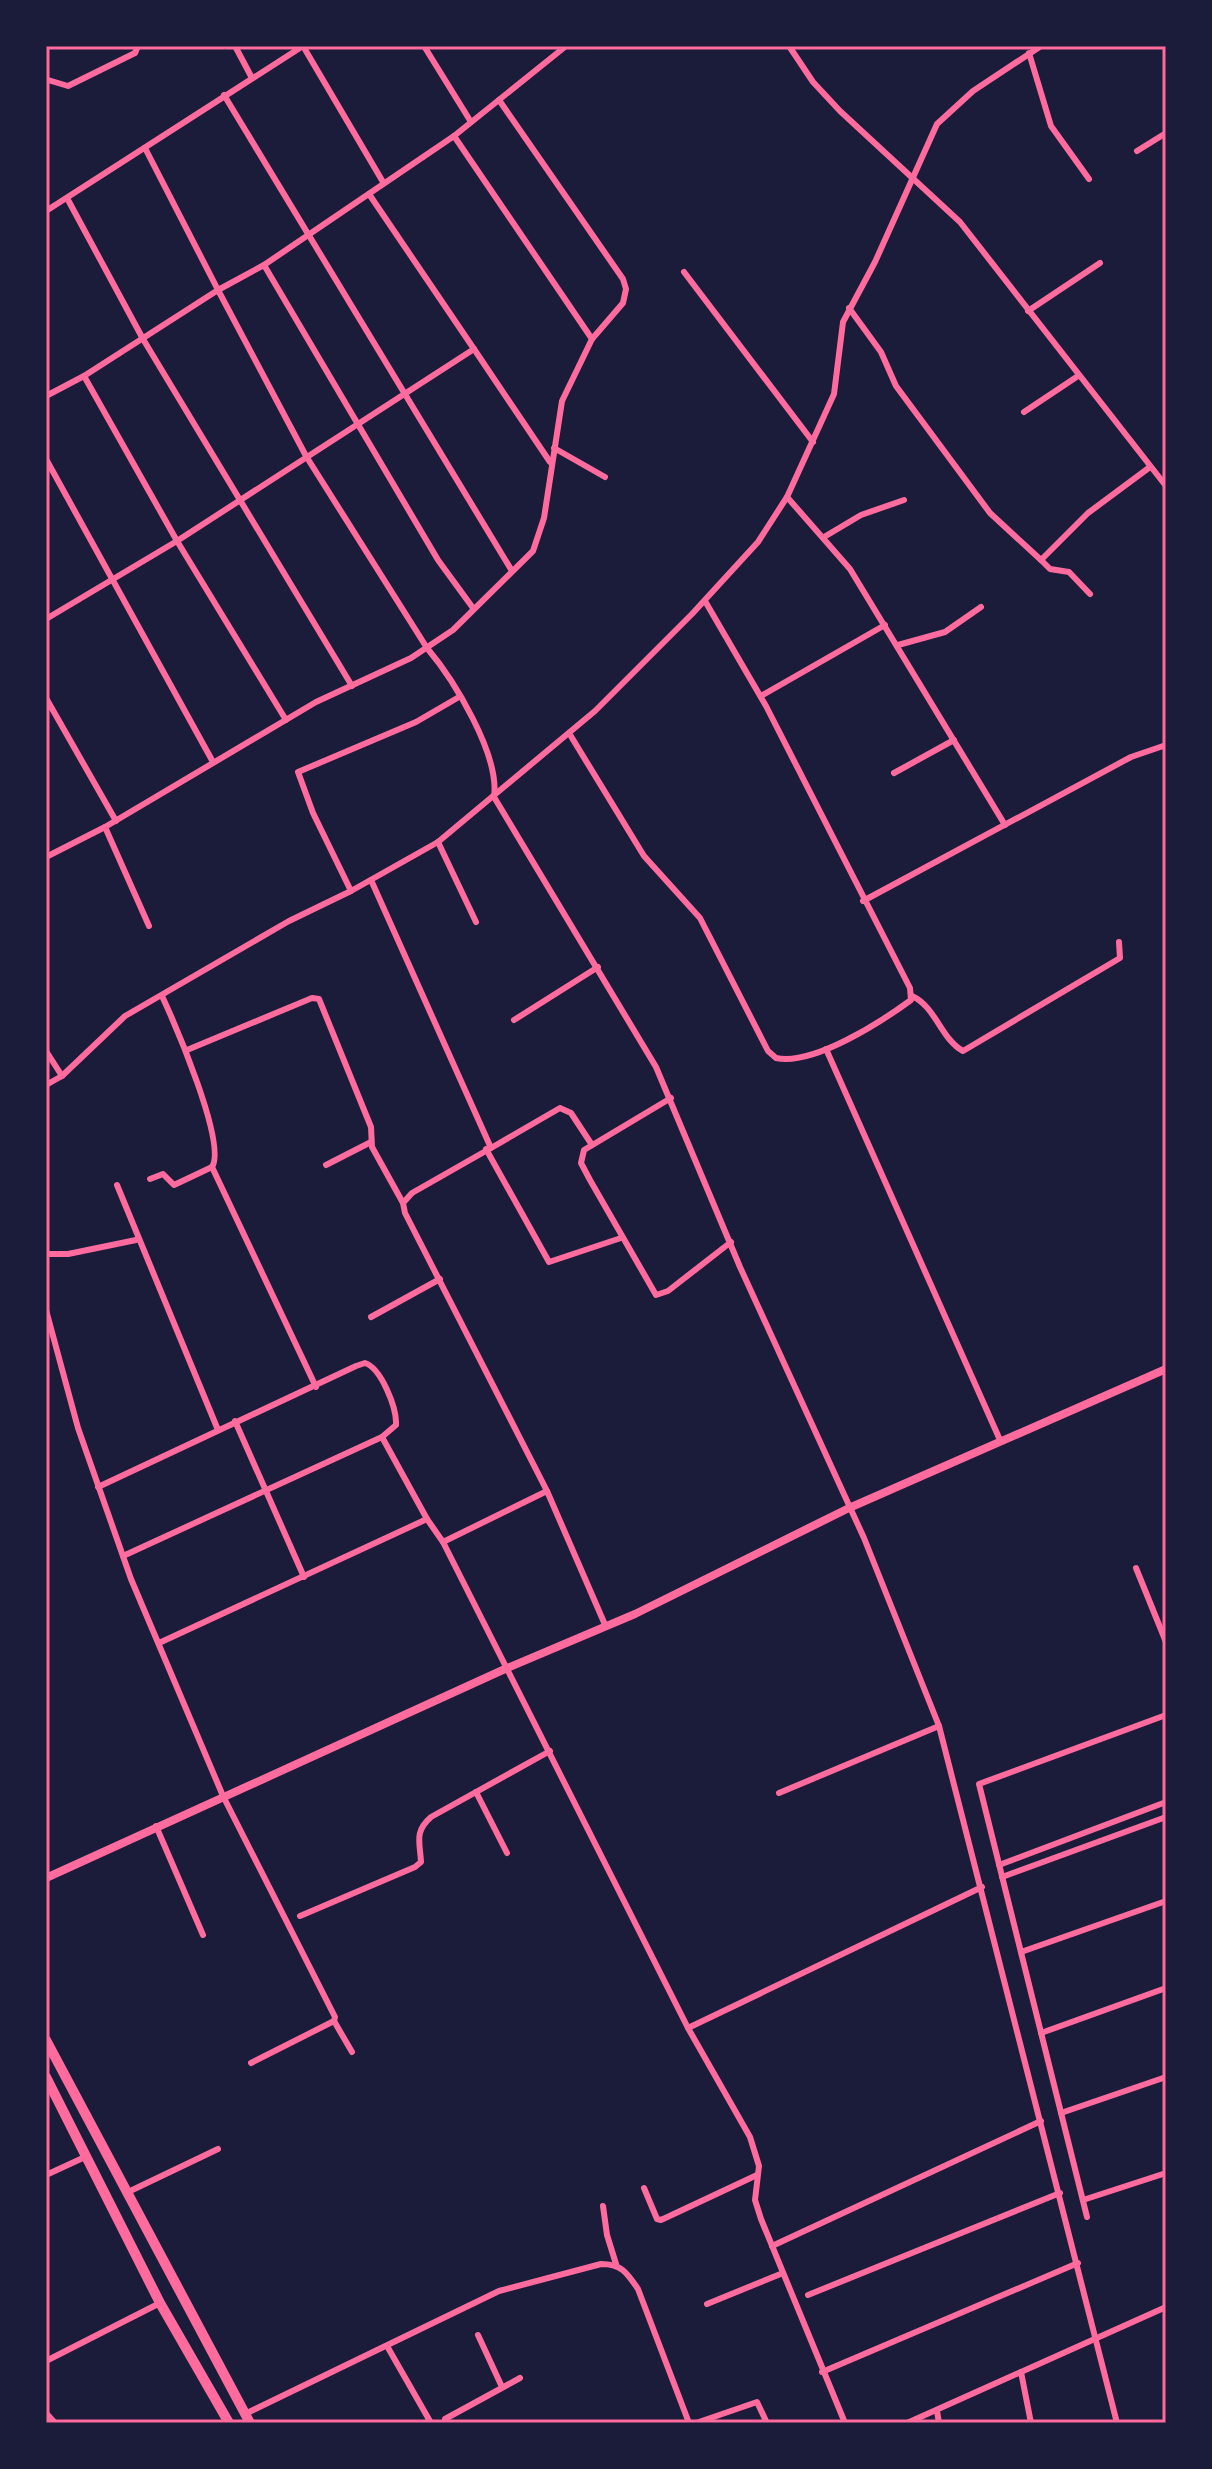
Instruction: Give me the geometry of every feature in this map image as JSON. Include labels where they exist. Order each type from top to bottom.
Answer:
[{"type":"highway","points":[[46,2040],[248,2418]]},
{"type":"highway","points":[[46,2077],[160,2303],[229,2423]]},
{"type":"main road","points":[[46,1878],[505,1669],[606,1627],[849,1508],[1166,1369]]},
{"type":"street","points":[[47,78],[68,86],[135,53],[138,46]]},
{"type":"street","points":[[235,46],[252,78]]},
{"type":"street","points":[[46,211],[303,46],[383,182]]},
{"type":"street","points":[[424,46],[471,122]]},
{"type":"street","points":[[46,396],[84,376],[218,290],[264,265],[454,136],[566,46]]},
{"type":"street","points":[[789,46],[813,82],[840,111],[960,222],[1166,486]]},
{"type":"street","points":[[46,1085],[62,1076],[107,1031],[162,996],[289,921],[351,891],[438,842],[569,733],[705,601],[758,542],[787,497],[834,394],[840,336],[849,308],[914,178],[937,124],[973,91],[1041,46]]},
{"type":"street","points":[[1029,53],[1051,126],[1089,179]]},
{"type":"street","points":[[224,95],[512,571]]},
{"type":"street","points":[[46,857],[116,821],[286,720],[427,648],[453,630],[539,541],[562,401],[592,339],[623,303],[626,289],[623,279],[499,100]]},
{"type":"street","points":[[1137,151],[1166,133]]},
{"type":"street","points":[[454,136],[592,339]]},
{"type":"street","points":[[145,148],[306,456],[459,697],[494,772],[494,797],[598,967],[671,1098],[849,1508],[939,1726],[1098,2337],[1117,2423]]},
{"type":"street","points":[[369,194],[550,462]]},
{"type":"street","points":[[67,198],[143,339],[352,686]]},
{"type":"street","points":[[1028,311],[1100,263]]},
{"type":"street","points":[[264,265],[438,560],[473,608]]},
{"type":"street","points":[[684,272],[813,442]]},
{"type":"street","points":[[849,308],[881,352],[896,386],[990,513],[1050,569],[1069,572],[1090,594]]},
{"type":"street","points":[[46,619],[177,541],[237,499],[474,349]]},
{"type":"street","points":[[84,376],[177,541],[286,720]]},
{"type":"street","points":[[1024,412],[1078,376]]},
{"type":"street","points":[[554,448],[605,477]]},
{"type":"street","points":[[46,459],[213,762]]},
{"type":"street","points":[[1041,560],[1088,513],[1150,467]]},
{"type":"street","points":[[787,497],[850,569],[1005,825]]},
{"type":"street","points":[[824,537],[861,515],[904,500]]},
{"type":"street","points":[[705,601],[761,696],[912,996],[922,1001],[955,1045],[963,1051],[1120,958],[1119,942]]},
{"type":"street","points":[[898,645],[945,632],[981,607]]},
{"type":"street","points":[[761,696],[885,625]]},
{"type":"street","points":[[351,891],[313,813],[298,772],[416,722],[459,697]]},
{"type":"street","points":[[46,698],[116,821]]},
{"type":"street","points":[[569,733],[644,856],[700,918],[768,1051],[776,1058],[785,1060],[826,1049],[897,1009],[912,996]]},
{"type":"street","points":[[894,773],[954,740]]},
{"type":"street","points":[[863,901],[1131,757],[1166,745]]},
{"type":"street","points":[[105,827],[149,926]]},
{"type":"street","points":[[438,842],[476,922]]},
{"type":"street","points":[[371,880],[488,1149],[549,1262],[621,1238]]},
{"type":"street","points":[[514,1020],[598,967]]},
{"type":"street","points":[[162,996],[187,1050],[216,1149],[212,1167],[316,1387]]},
{"type":"street","points":[[187,1050],[317,998],[371,1127],[371,1142],[547,1491],[606,1627]]},
{"type":"street","points":[[826,1049],[1000,1440]]},
{"type":"street","points":[[46,1051],[62,1076]]},
{"type":"street","points":[[671,1098],[592,1145],[581,1155],[581,1163],[651,1289],[661,1296],[731,1242]]},
{"type":"street","points":[[403,1203],[412,1193],[560,1108],[571,1113],[592,1145]]},
{"type":"street","points":[[326,1165],[371,1142]]},
{"type":"street","points":[[150,1179],[163,1174],[174,1185],[212,1167]]},
{"type":"street","points":[[117,1185],[136,1240],[218,1430]]},
{"type":"street","points":[[46,1254],[68,1254],[136,1240]]},
{"type":"street","points":[[371,1317],[440,1279]]},
{"type":"street","points":[[46,1310],[78,1428],[123,1556],[223,1796],[352,2052]]},
{"type":"street","points":[[98,1487],[356,1366],[371,1365],[396,1417],[394,1428],[382,1437],[123,1556]]},
{"type":"street","points":[[235,1421],[304,1577]]},
{"type":"street","points":[[382,1437],[443,1542],[688,2028],[750,2137],[759,2166],[755,2200],[776,2244],[783,2273],[845,2423]]},
{"type":"street","points":[[443,1542],[547,1491]]},
{"type":"street","points":[[159,1643],[427,1519]]},
{"type":"street","points":[[1136,1568],[1166,1642]]},
{"type":"street","points":[[1087,2217],[979,1784],[1166,1715]]},
{"type":"street","points":[[779,1793],[939,1726]]},
{"type":"street","points":[[300,1916],[415,1867],[421,1862],[418,1835],[421,1825],[550,1751]]},
{"type":"street","points":[[476,1792],[507,1853]]},
{"type":"street","points":[[999,1865],[1166,1802]]},
{"type":"street","points":[[1133,1814],[1137,1828]]},
{"type":"street","points":[[1002,1877],[1166,1817]]},
{"type":"street","points":[[156,1826],[203,1935]]},
{"type":"street","points":[[1079,1834],[1084,1847]]},
{"type":"street","points":[[1029,1853],[1033,1866]]},
{"type":"street","points":[[688,2028],[982,1887]]},
{"type":"street","points":[[1021,1952],[1166,1901]]},
{"type":"street","points":[[1041,2033],[1166,1988]]},
{"type":"street","points":[[251,2063],[334,2021]]},
{"type":"street","points":[[1061,2113],[1166,2077]]},
{"type":"street","points":[[776,2244],[1041,2121]]},
{"type":"street","points":[[126,2193],[218,2149]]},
{"type":"street","points":[[46,2175],[85,2157]]},
{"type":"street","points":[[1083,2200],[1166,2173]]},
{"type":"street","points":[[644,2188],[661,2220],[757,2175]]},
{"type":"street","points":[[808,2295],[1060,2193]]},
{"type":"street","points":[[603,2206],[607,2235],[616,2264]]},
{"type":"street","points":[[822,2372],[1078,2263]]},
{"type":"street","points":[[248,2418],[499,2291],[601,2264],[616,2264],[626,2271],[638,2289],[689,2423]]},
{"type":"street","points":[[707,2304],[783,2273]]},
{"type":"street","points":[[46,2361],[160,2303]]},
{"type":"street","points":[[907,2423],[1166,2307]]},
{"type":"street","points":[[478,2335],[502,2387]]},
{"type":"street","points":[[387,2346],[431,2423],[446,2421],[520,2378]]},
{"type":"street","points":[[1021,2372],[1031,2423]]},
{"type":"street","points":[[696,2423],[757,2402],[767,2423]]},
{"type":"street","points":[[937,2411],[939,2423]]},
{"type":"street","points":[[46,2413],[55,2423]]}]
